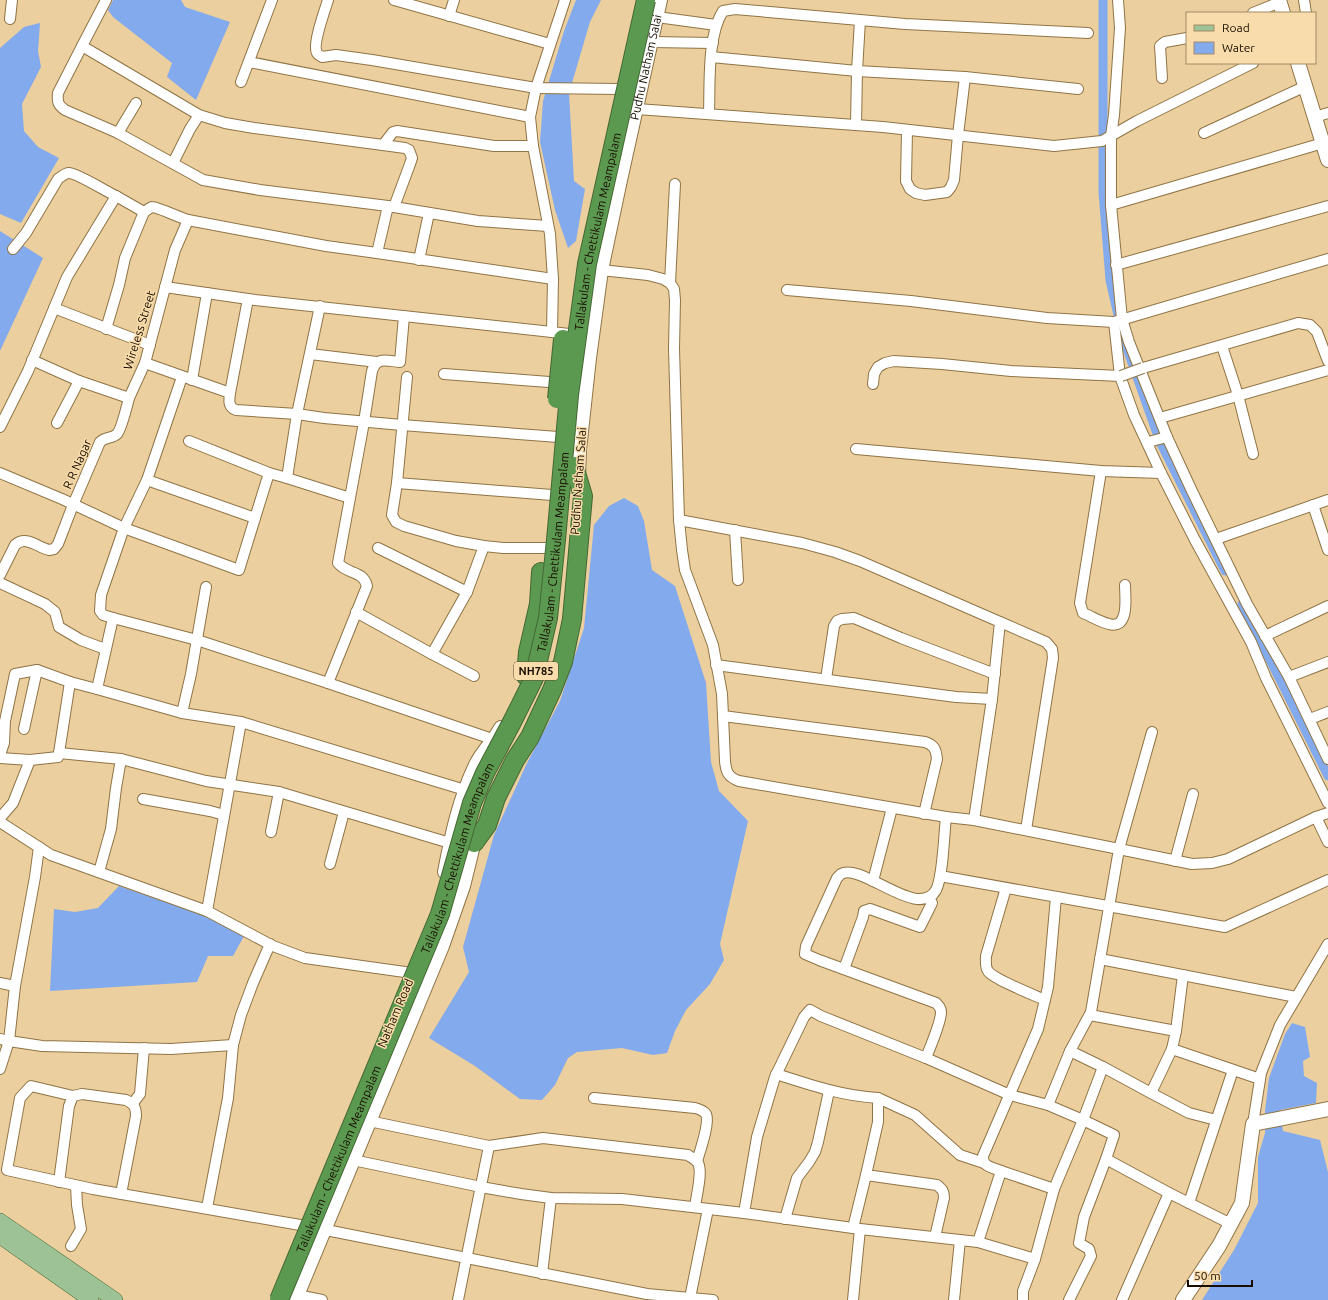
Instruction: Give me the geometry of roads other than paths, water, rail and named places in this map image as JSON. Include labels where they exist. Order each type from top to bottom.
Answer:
[{"type":"highway","name":"Tallakulam - Chettikulam Meampalam","points":[[279,1300],[440,914],[472,803],[485,773],[534,678],[548,618],[569,395],[585,280],[646,0]]},
{"type":"highway","name":"Tallakulam - Chettikulam Meampalam","points":[[295,1298],[439,945],[455,894],[473,825],[484,794],[499,761],[525,719],[545,675],[555,634],[563,584],[583,357],[596,267],[656,9]]},
{"type":"highway","points":[[526,676],[528,652],[539,604],[559,373],[566,324],[585,280]]},
{"type":"highway","points":[[474,844],[487,825],[496,798],[515,760],[530,737],[552,690],[563,662],[572,619],[583,496],[574,466]]},
{"type":"main road","name":"Pudhu Natham Salai","points":[[492,742],[529,669],[543,603],[562,382],[581,267],[640,0]]},
{"type":"main road","name":"Pudhu Natham Salai","points":[[442,946],[463,886],[474,844],[489,798],[510,753],[525,729],[547,684],[558,652],[570,587],[576,520],[580,442],[589,358],[601,270],[652,42],[656,9],[660,0]]},
{"type":"main road","points":[[1298,64],[1306,86],[1321,115],[1328,160]]},
{"type":"main road","name":"Natham Road","points":[[275,1300],[431,922],[439,896],[450,843],[465,790],[478,762],[492,742]]},
{"type":"main road","name":"Natham Road","points":[[295,1298],[442,946]]},
{"type":"main road","points":[[1183,1300],[1219,1246],[1242,1203],[1265,1122],[1328,1109]]},
{"type":"main road","points":[[0,1221],[114,1300]]},
{"type":"main road","points":[[0,1236],[86,1298]]},
{"type":"street","points":[[10,19],[12,0]]},
{"type":"street","points":[[106,0],[58,93],[57,101],[59,106],[118,133],[194,176],[203,180],[260,190],[391,207],[478,221],[548,226]]},
{"type":"street","points":[[241,82],[272,0]]},
{"type":"street","points":[[328,0],[317,39],[316,48],[317,53],[322,57],[336,55],[372,60],[536,88],[620,89]]},
{"type":"street","points":[[394,0],[550,44]]},
{"type":"street","points":[[449,16],[454,0]]},
{"type":"street","points":[[552,332],[552,249],[533,146],[530,117],[536,88],[565,0]]},
{"type":"street","points":[[1118,0],[1119,36],[1114,115],[1108,138],[1111,205],[1116,265],[1120,376],[1134,415],[1161,473],[1251,642],[1266,678],[1328,803]]},
{"type":"street","points":[[1304,0],[1306,12]]},
{"type":"street","points":[[1256,12],[1281,5]]},
{"type":"street","points":[[656,9],[716,25]]},
{"type":"street","points":[[709,114],[711,57],[717,20],[722,11],[735,9],[905,24],[1088,33]]},
{"type":"street","points":[[856,125],[860,20]]},
{"type":"street","points":[[1162,78],[1160,46],[1165,42],[1186,38]]},
{"type":"street","points":[[652,42],[713,43]]},
{"type":"street","points":[[82,46],[199,115],[225,123],[254,128],[384,145],[410,150],[412,158],[391,207],[377,253]]},
{"type":"street","points":[[711,57],[857,71],[965,77],[1078,89]]},
{"type":"street","points":[[249,62],[530,117]]},
{"type":"street","points":[[636,109],[856,125],[1054,146],[1108,138],[1137,121],[1251,64]]},
{"type":"street","points":[[907,130],[906,181],[910,189],[916,193],[925,195],[947,192],[954,180],[965,77]]},
{"type":"street","points":[[1204,133],[1306,86]]},
{"type":"street","points":[[118,133],[136,103]]},
{"type":"street","points":[[173,163],[190,129],[199,115]]},
{"type":"street","points":[[384,145],[393,132],[397,131],[494,146],[533,146]]},
{"type":"street","points":[[1111,205],[1325,144]]},
{"type":"street","points":[[13,249],[26,233],[58,179],[63,175],[70,173],[144,212]]},
{"type":"street","points":[[670,283],[675,184]]},
{"type":"street","points":[[0,427],[32,360],[67,277],[116,196]]},
{"type":"street","points":[[1116,265],[1328,206]]},
{"type":"street","points":[[106,329],[125,258],[144,212],[150,208],[155,208],[188,220],[326,246],[553,279]]},
{"type":"street","points":[[419,260],[429,213]]},
{"type":"street","name":"Wireless Street","points":[[129,398],[145,363],[174,250],[188,220]]},
{"type":"street","points":[[786,290],[911,301],[1047,318],[1118,321],[1328,259]]},
{"type":"street","points":[[601,270],[648,275],[663,279],[670,283],[674,289],[674,349],[679,520],[682,550],[685,570],[712,645],[722,694],[726,770],[728,775],[733,779],[924,814],[974,820],[1192,864],[1212,863],[1228,858],[1316,817],[1328,813]]},
{"type":"street","points":[[165,287],[248,298],[570,334]]},
{"type":"street","points":[[207,293],[187,378],[147,480],[124,528],[101,595],[100,611],[103,615],[113,618],[197,640],[328,684],[492,742]]},
{"type":"street","points":[[248,298],[230,393],[229,406],[232,409],[296,414],[364,422],[558,437]]},
{"type":"street","points":[[287,478],[296,414],[320,306]]},
{"type":"street","points":[[54,308],[150,345]]},
{"type":"street","points":[[310,354],[377,362],[400,362],[404,316]]},
{"type":"street","points":[[1118,321],[1129,342],[1160,418],[1165,438],[1247,604],[1289,677],[1328,759]]},
{"type":"street","points":[[873,384],[874,374],[878,367],[885,363],[894,361],[1011,371],[1120,376],[1298,323],[1310,325],[1317,332],[1328,361]]},
{"type":"street","points":[[1222,346],[1238,395],[1253,454]]},
{"type":"street","points":[[32,360],[79,381],[129,398]]},
{"type":"street","points":[[328,684],[356,612],[366,592],[367,586],[366,580],[360,575],[342,568],[338,563],[372,371],[377,362]]},
{"type":"street","points":[[145,363],[230,393]]},
{"type":"street","points":[[1160,418],[1328,370]]},
{"type":"street","points":[[444,374],[562,382]]},
{"type":"street","points":[[407,377],[397,483],[392,515],[396,522],[404,526],[456,541],[484,546],[504,548],[548,548]]},
{"type":"street","points":[[57,423],[79,381]]},
{"type":"street","name":"R R Nagar","points":[[0,575],[18,542],[27,541],[49,550],[54,549],[58,544],[100,442],[105,438],[113,437],[118,432],[129,398]]},
{"type":"street","points":[[1152,441],[1165,438]]},
{"type":"street","points":[[189,441],[269,473],[350,498]]},
{"type":"street","points":[[856,449],[1101,471],[1161,473]]},
{"type":"street","points":[[1101,471],[1080,603],[1081,610],[1083,613],[1110,625],[1116,625],[1122,620],[1124,615],[1124,585]]},
{"type":"street","points":[[0,473],[124,528],[239,570],[269,473]]},
{"type":"street","points":[[147,480],[255,518]]},
{"type":"street","points":[[397,483],[552,495]]},
{"type":"street","points":[[1216,539],[1328,500]]},
{"type":"street","points":[[1313,505],[1328,550]]},
{"type":"street","points":[[679,520],[802,543],[835,552],[860,561],[1046,642],[1052,649],[1053,658],[1026,830]]},
{"type":"street","points":[[735,530],[738,580]]},
{"type":"street","points":[[432,654],[468,592],[484,546]]},
{"type":"street","points":[[378,548],[468,592]]},
{"type":"street","points":[[0,583],[45,604],[55,612],[59,627],[81,640],[105,649]]},
{"type":"street","points":[[182,713],[206,587]]},
{"type":"street","points":[[1265,636],[1328,606]]},
{"type":"street","points":[[356,612],[474,676]]},
{"type":"street","points":[[97,689],[113,618]]},
{"type":"street","points":[[826,679],[834,626],[837,621],[847,618],[854,618],[901,638],[995,674]]},
{"type":"street","points":[[974,820],[992,699],[1000,622]]},
{"type":"street","points":[[1289,677],[1328,662]]},
{"type":"street","points":[[716,665],[956,697],[992,699]]},
{"type":"street","points":[[70,682],[58,757],[30,760],[0,756],[4,743],[5,721],[15,674],[37,670],[70,682],[182,713],[241,722],[465,790]]},
{"type":"street","points":[[24,729],[37,670]]},
{"type":"street","points":[[1310,719],[1328,712]]},
{"type":"street","points":[[723,716],[931,744],[934,746],[937,759],[924,814]]},
{"type":"street","points":[[208,911],[241,722]]},
{"type":"street","points":[[1048,1105],[1070,1051],[1090,1015],[1119,849],[1152,732]]},
{"type":"street","points":[[59,753],[121,759],[206,781],[279,792],[450,843]]},
{"type":"street","points":[[99,872],[111,829],[121,759]]},
{"type":"street","points":[[0,818],[13,803],[30,760]]},
{"type":"street","points":[[271,832],[279,792]]},
{"type":"street","points":[[1175,861],[1193,794]]},
{"type":"street","points":[[143,799],[210,811],[224,815]]},
{"type":"street","points":[[873,881],[892,808]]},
{"type":"street","points":[[330,864],[344,812]]},
{"type":"street","points":[[926,1058],[941,1013],[940,1007],[936,1004],[819,960],[806,954],[806,946],[837,878],[841,874],[856,874],[912,898],[929,898],[936,889],[940,876],[946,817]]},
{"type":"street","points":[[1316,817],[1328,842]]},
{"type":"street","points":[[0,822],[51,855],[208,911],[270,944],[305,958],[429,976]]},
{"type":"street","points":[[0,1069],[4,1040],[35,877],[38,847]]},
{"type":"street","points":[[940,876],[1225,927],[1328,880]]},
{"type":"street","points":[[1006,888],[986,956],[988,971],[995,977],[1045,1000]]},
{"type":"street","points":[[984,1163],[983,1156],[1038,1029],[1048,987],[1056,897]]},
{"type":"street","points":[[844,969],[864,911],[870,909],[920,927],[932,903],[929,898]]},
{"type":"street","points":[[207,1208],[228,1098],[233,1045],[246,1002],[270,944]]},
{"type":"street","points":[[1265,1122],[1260,1078],[1280,1025],[1328,944]]},
{"type":"street","points":[[1100,960],[1296,997]]},
{"type":"street","points":[[1151,1093],[1172,1049],[1176,1031],[1183,976]]},
{"type":"street","points":[[0,983],[15,986]]},
{"type":"street","points":[[744,1213],[757,1137],[776,1074],[804,1017],[810,1010],[821,1016],[926,1058],[1010,1095],[1048,1105],[1114,1135],[1084,1217],[1079,1243],[1090,1249],[1091,1256],[1068,1300]]},
{"type":"street","points":[[1090,1015],[1176,1031]]},
{"type":"street","points":[[4,1040],[42,1046],[194,1048],[233,1045]]},
{"type":"street","points":[[133,1103],[140,1094],[144,1048]]},
{"type":"street","points":[[1172,1049],[1260,1078]]},
{"type":"street","points":[[1070,1051],[1189,1113],[1216,1120]]},
{"type":"street","points":[[1023,1300],[1023,1291],[1035,1259],[1054,1189],[1103,1067]]},
{"type":"street","points":[[1189,1203],[1233,1070]]},
{"type":"street","points":[[776,1074],[829,1091],[878,1098],[915,1115],[960,1155],[1054,1189]]},
{"type":"street","points":[[122,1194],[136,1116],[136,1108],[133,1103],[126,1100],[82,1094],[73,1096],[31,1086],[20,1098],[7,1170],[76,1186],[122,1194],[207,1208],[306,1226],[647,1294],[713,1300]]},
{"type":"street","points":[[785,1219],[797,1178],[812,1157],[818,1142],[829,1091]]},
{"type":"street","points":[[59,1182],[69,1106],[73,1096]]},
{"type":"street","points":[[594,1098],[695,1108],[702,1110],[706,1115],[707,1122],[697,1161]]},
{"type":"street","points":[[853,1300],[856,1229],[878,1122],[878,1098]]},
{"type":"street","points":[[369,1121],[489,1146],[542,1138],[688,1155],[697,1161],[700,1166],[695,1208]]},
{"type":"street","points":[[458,1300],[489,1146]]},
{"type":"street","points":[[1106,1159],[1231,1224]]},
{"type":"street","points":[[353,1160],[521,1194],[551,1198],[622,1199],[744,1213],[856,1229],[978,1242],[1035,1259]]},
{"type":"street","points":[[978,1242],[1001,1171]]},
{"type":"street","points":[[866,1175],[928,1184],[942,1189],[944,1192],[944,1198],[935,1237]]},
{"type":"street","points":[[71,1246],[81,1228],[77,1205],[76,1186]]},
{"type":"street","points":[[1122,1300],[1169,1193]]},
{"type":"street","points":[[542,1274],[551,1198]]},
{"type":"street","points":[[690,1298],[708,1209]]},
{"type":"street","points":[[954,1300],[960,1240]]},
{"type":"street","points":[[295,1298],[322,1300]]},
{"type":"water","points":[[113,0],[181,0],[185,7],[230,22],[196,100],[167,77],[172,63],[113,17],[108,10]]},
{"type":"water","points":[[576,0],[601,0],[590,22],[569,93],[574,181],[585,189],[576,241],[568,248],[555,210],[540,142],[543,101],[564,31]]},
{"type":"water","points":[[40,23],[38,51],[41,67],[22,104],[24,131],[38,147],[59,158],[21,223],[0,214],[0,48],[24,27]]},
{"type":"water","points":[[0,231],[43,258],[0,351]]},
{"type":"water","points":[[624,498],[638,506],[644,521],[652,570],[675,586],[706,683],[711,762],[719,791],[748,821],[720,944],[724,960],[710,984],[686,1010],[675,1031],[667,1053],[653,1055],[622,1048],[577,1052],[568,1058],[555,1085],[542,1100],[520,1099],[475,1066],[429,1038],[469,972],[463,947],[494,835],[527,763],[560,701],[584,628],[594,525],[609,506]]},
{"type":"water","points":[[119,886],[200,914],[244,936],[233,956],[208,956],[197,982],[50,991],[54,909],[75,912],[98,908]]},
{"type":"water","points":[[1292,1023],[1305,1027],[1310,1057],[1303,1061],[1304,1076],[1317,1083],[1316,1103],[1280,1110],[1283,1131],[1320,1140],[1328,1172],[1328,1300],[1202,1300],[1234,1250],[1258,1203],[1258,1157],[1265,1133],[1265,1111],[1269,1078],[1285,1034]]},
{"type":"waterway","points":[[1103,0],[1103,192],[1110,280],[1118,315]]},
{"type":"waterway","points":[[1125,343],[1160,442],[1225,571]]},
{"type":"waterway","points":[[1242,604],[1328,776]]}]
